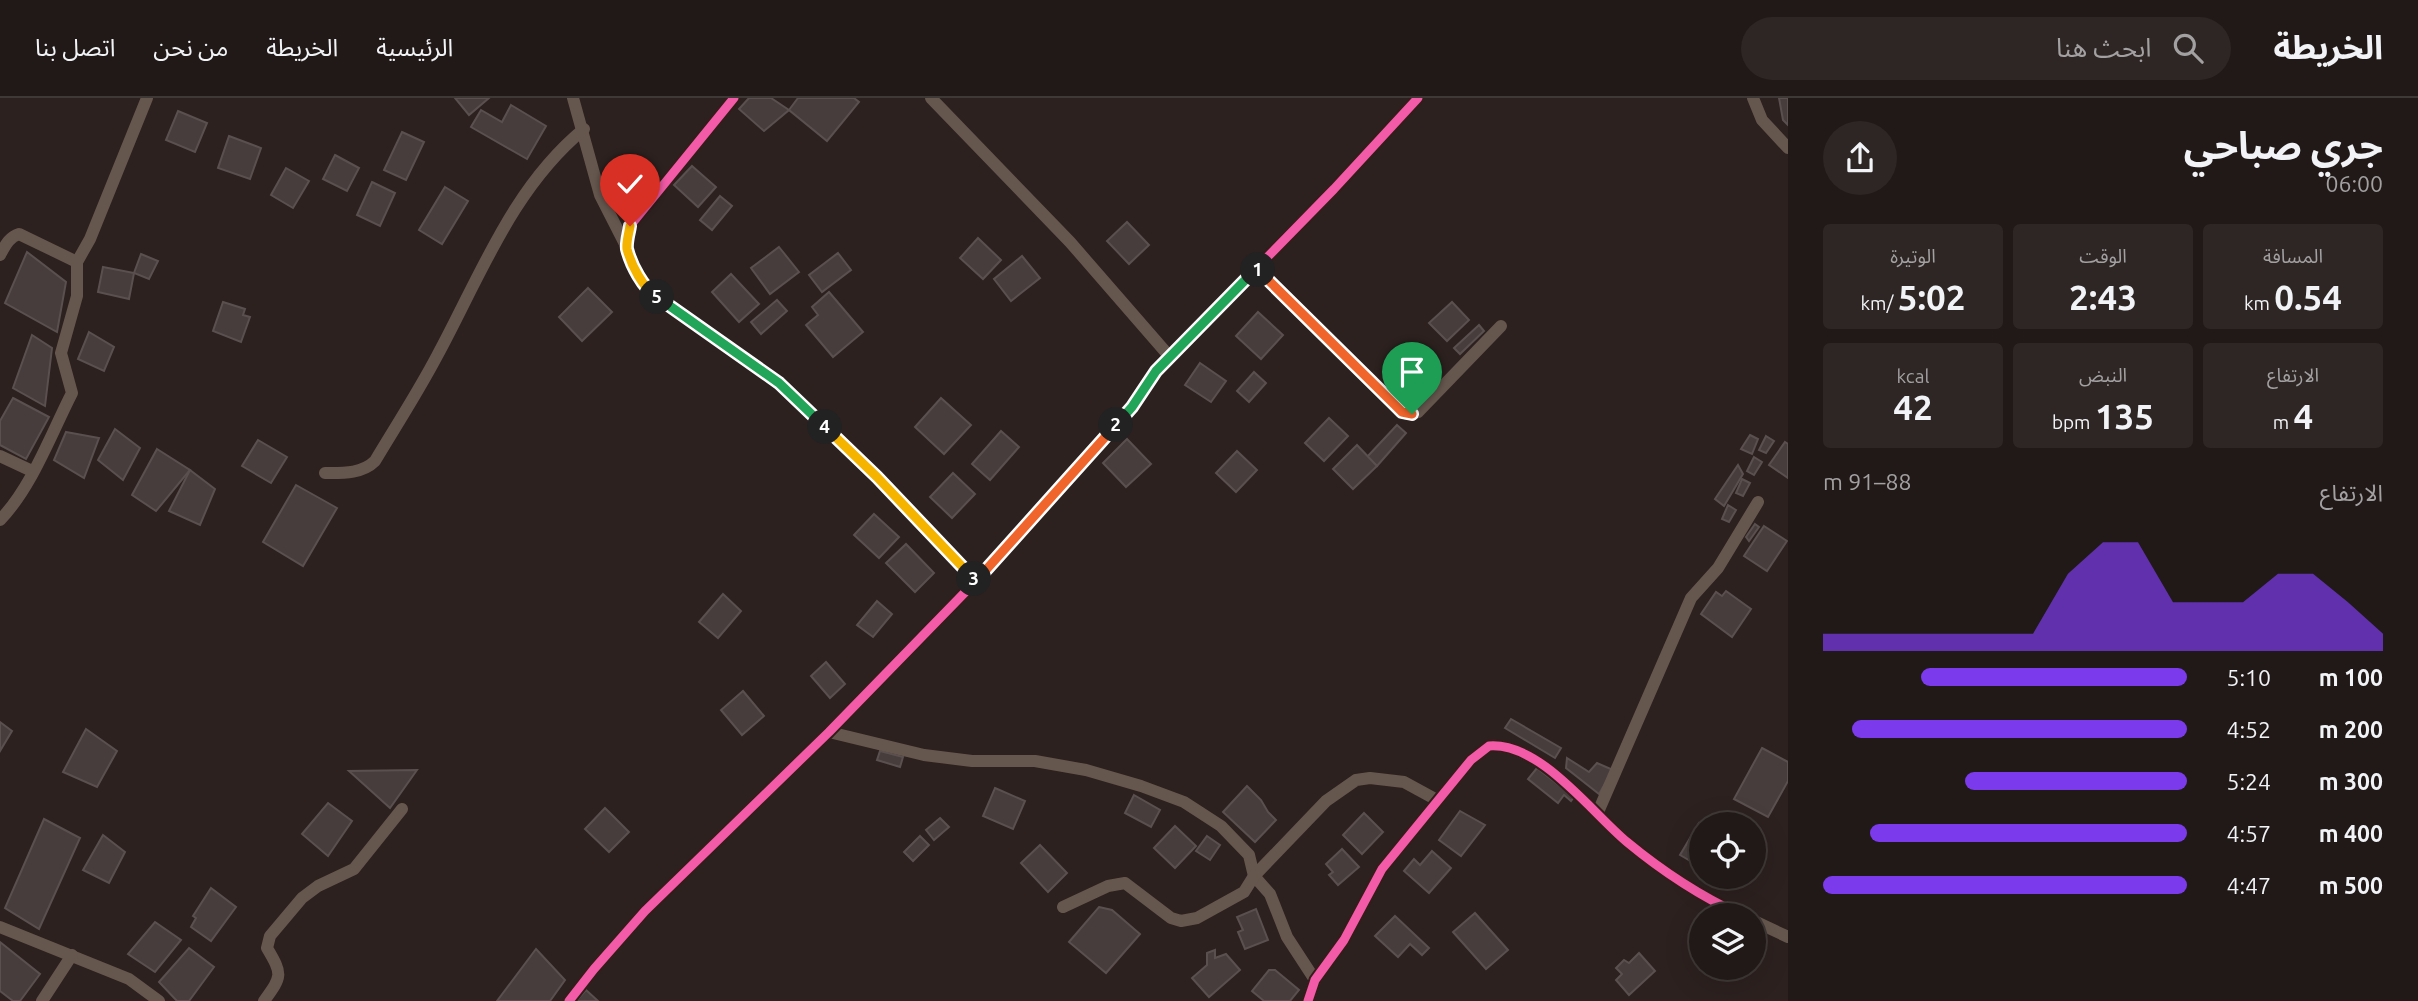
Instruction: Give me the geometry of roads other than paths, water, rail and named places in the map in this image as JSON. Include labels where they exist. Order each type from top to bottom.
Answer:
[{"type":"street","points":[[0,520],[10,510],[72,393],[61,353],[77,296],[77,262],[90,239],[147,98]]},
{"type":"street","points":[[573,98],[584,129],[600,195],[634,268],[652,294],[779,383],[877,477],[976,581]]},
{"type":"street","points":[[626,246],[630,226],[734,98]]},
{"type":"street","points":[[930,98],[1070,242],[1170,357]]},
{"type":"street","points":[[569,1001],[645,911],[829,732],[976,581],[1132,407],[1156,371],[1418,98]]},
{"type":"street","points":[[1754,98],[1762,120],[1788,148]]},
{"type":"street","points":[[325,473],[359,470],[369,467],[375,461],[437,357],[514,209],[562,147],[584,129]]},
{"type":"street","points":[[0,255],[8,241],[19,234],[77,262]]},
{"type":"street","points":[[1257,268],[1407,414],[1418,412],[1501,326]]},
{"type":"street","points":[[0,456],[32,471]]},
{"type":"street","points":[[1598,812],[1691,598],[1718,568],[1758,502]]},
{"type":"street","points":[[829,732],[896,750],[936,757],[972,761],[1035,761],[1086,770],[1184,802],[1221,826],[1249,855],[1254,876],[1270,894],[1287,937],[1315,981]]},
{"type":"street","points":[[1308,1001],[1315,981],[1344,940],[1382,869],[1471,760],[1489,746],[1500,745],[1521,752],[1547,768],[1598,812],[1626,841],[1683,884],[1719,903]]},
{"type":"street","points":[[1063,907],[1108,886],[1125,883],[1171,918],[1196,918],[1244,892],[1254,876],[1326,800],[1356,780],[1370,778],[1404,782],[1437,800]]},
{"type":"street","points":[[264,1001],[278,981],[278,967],[267,948],[270,936],[302,898],[318,886],[355,869],[402,809]]},
{"type":"street","points":[[1766,927],[1788,937]]},
{"type":"street","points":[[0,928],[129,979],[159,1001]]},
{"type":"street","points":[[42,1001],[72,955]]}]
